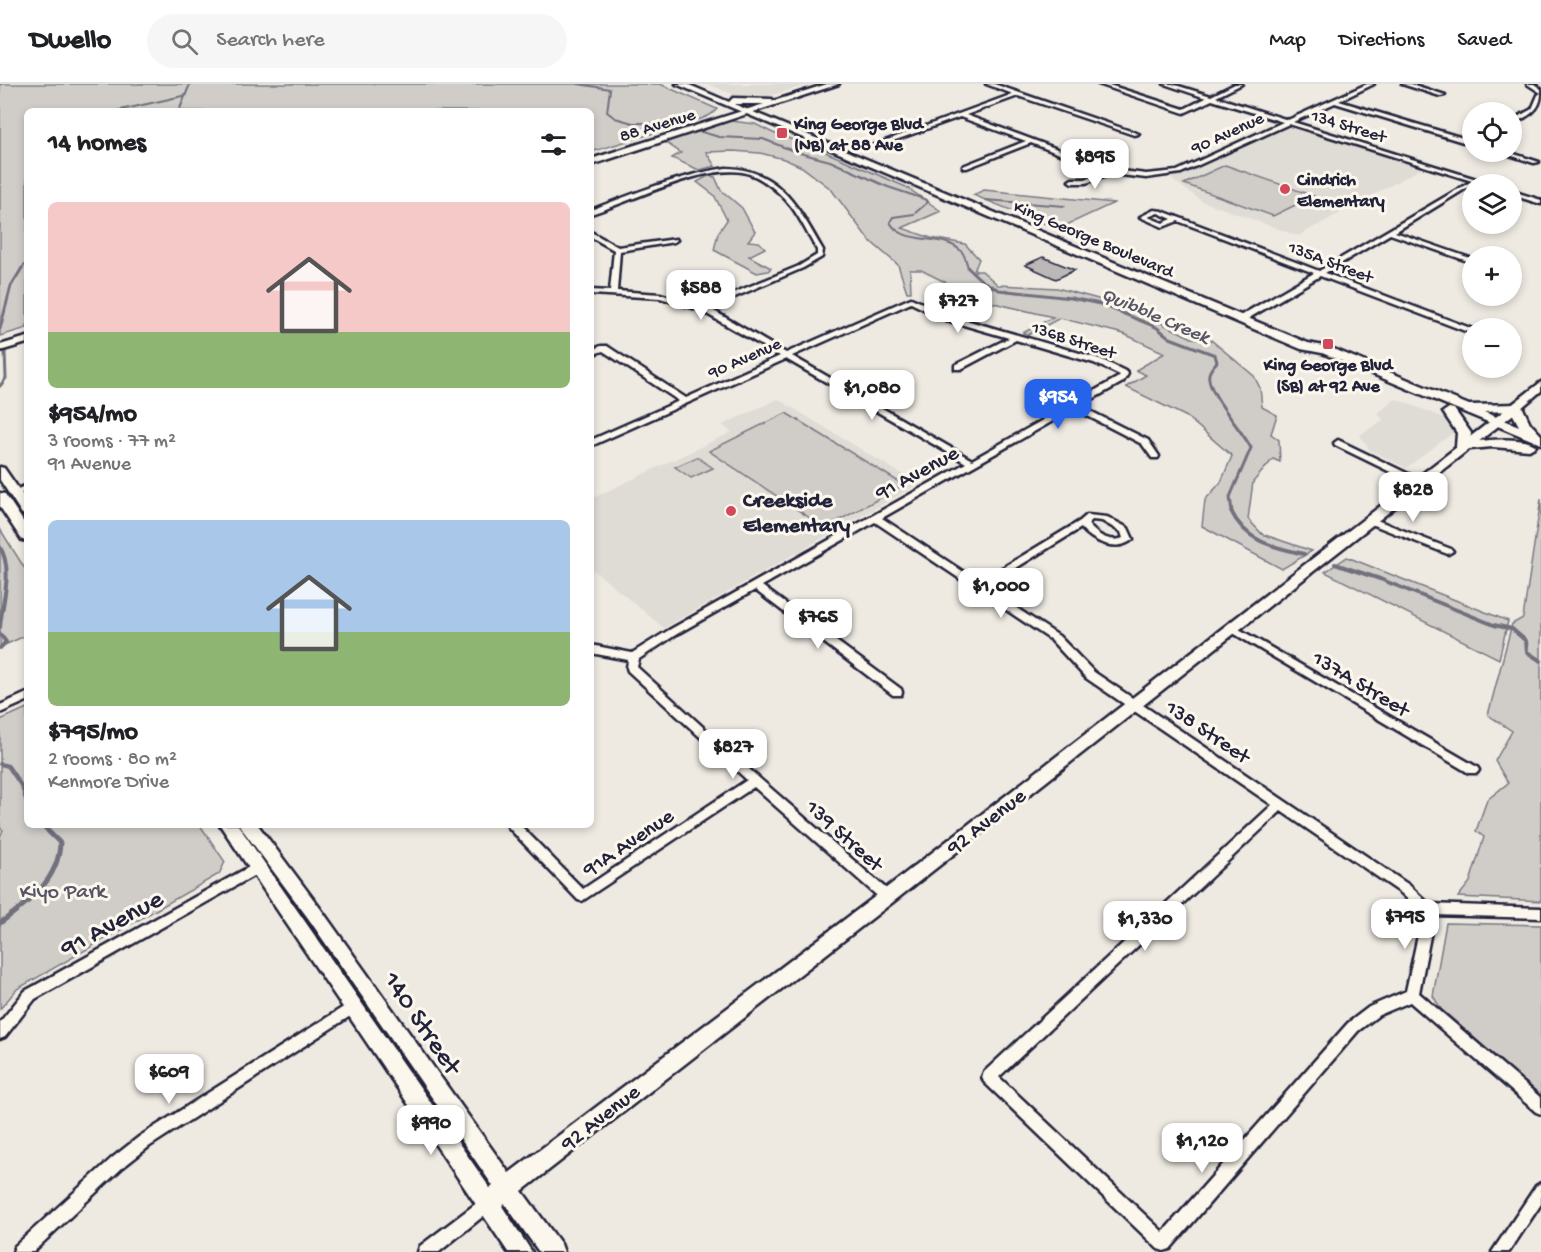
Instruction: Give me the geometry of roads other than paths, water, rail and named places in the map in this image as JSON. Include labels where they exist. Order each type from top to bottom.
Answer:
[{"type":"main road","name":"King George Boulevard","points":[[680,84],[859,154],[869,162]]},
{"type":"main road","name":"King George Boulevard","points":[[692,84],[730,103]]},
{"type":"main road","name":"88 Avenue","points":[[748,110],[821,84]]},
{"type":"main road","name":"88 Avenue","points":[[594,161],[725,117],[836,84]]},
{"type":"main road","points":[[766,121],[725,117],[730,103],[769,101]]},
{"type":"main road","name":"King George Boulevard","points":[[748,110],[766,121],[851,157],[869,162],[1240,319],[1305,346],[1325,350],[1463,407],[1492,425]]},
{"type":"main road","name":"88 Avenue","points":[[594,156],[689,129]]},
{"type":"main road","points":[[0,341],[24,333]]},
{"type":"main road","points":[[0,348],[24,341]]},
{"type":"main road","name":"King George Boulevard","points":[[1305,346],[1316,356],[1449,412],[1492,425],[1537,444]]},
{"type":"main road","name":"92 Avenue","points":[[488,1204],[1134,705],[1516,407],[1541,385]]},
{"type":"main road","points":[[1463,407],[1516,407],[1537,444]]},
{"type":"main road","points":[[1449,412],[1464,433],[1463,447],[1493,442],[1537,444]]},
{"type":"main road","points":[[0,471],[21,490]]},
{"type":"main road","points":[[0,497],[24,533]]},
{"type":"main road","points":[[231,828],[521,1252]]},
{"type":"main road","name":"140 Street","points":[[250,828],[314,913],[437,1091],[553,1252]]},
{"type":"main road","points":[[258,867],[265,864],[270,866],[298,906],[314,913]]},
{"type":"street","points":[[989,84],[1136,134]]},
{"type":"street","points":[[1101,84],[1184,111],[1209,101],[1213,95],[1239,84]]},
{"type":"street","name":"134 Street","points":[[1167,84],[1462,176]]},
{"type":"street","name":"90 Avenue","points":[[1112,171],[1137,176],[1160,176],[1179,172],[1371,84]]},
{"type":"street","points":[[1405,84],[1442,95]]},
{"type":"street","points":[[1522,117],[1534,110],[1541,93],[1530,84]]},
{"type":"street","points":[[874,146],[1018,94]]},
{"type":"street","points":[[1335,101],[1462,139]]},
{"type":"street","points":[[961,115],[1112,171]]},
{"type":"street","points":[[965,167],[1032,141]]},
{"type":"street","points":[[1522,158],[1536,162]]},
{"type":"street","points":[[594,211],[703,174],[723,170],[742,170],[756,174],[784,196],[793,205],[820,250],[820,256],[801,267],[703,308]]},
{"type":"street","points":[[1072,182],[1086,181],[1112,171]]},
{"type":"street","points":[[1240,319],[1462,190]]},
{"type":"street","points":[[1522,196],[1541,202]]},
{"type":"street","name":"135A Street","points":[[1178,219],[1462,328]]},
{"type":"street","points":[[1390,232],[1462,257]]},
{"type":"street","points":[[594,236],[617,249],[674,240]]},
{"type":"street","points":[[613,292],[617,249]]},
{"type":"street","points":[[594,292],[660,296],[703,308],[973,464]]},
{"type":"street","name":"90 Avenue","points":[[594,442],[911,300]]},
{"type":"street","name":"136B Street","points":[[911,300],[949,318],[1097,361],[1125,374]]},
{"type":"street","points":[[958,367],[1016,338]]},
{"type":"street","points":[[594,352],[604,348],[685,401]]},
{"type":"street","name":"91 Avenue","points":[[634,657],[645,648],[1120,380],[1125,374]]},
{"type":"street","points":[[1074,406],[1145,442],[1155,456]]},
{"type":"street","points":[[1338,443],[1418,482]]},
{"type":"street","name":"138 Street","points":[[876,518],[1055,638],[1090,675],[1405,889],[1426,909]]},
{"type":"street","points":[[1369,520],[1448,551]]},
{"type":"street","points":[[978,587],[1083,523]]},
{"type":"street","points":[[756,586],[897,692]]},
{"type":"street","name":"137A Street","points":[[1232,628],[1473,770]]},
{"type":"street","points":[[594,650],[634,657]]},
{"type":"street","name":"139 Street","points":[[634,657],[632,668],[755,781],[887,897]]},
{"type":"street","points":[[0,709],[24,698]]},
{"type":"street","name":"91A Avenue","points":[[516,828],[582,896],[755,781]]},
{"type":"street","points":[[1280,804],[989,1077],[1164,1243],[1353,1027],[1374,1011],[1412,995]]},
{"type":"street","name":"91 Avenue","points":[[0,1033],[30,995],[258,867]]},
{"type":"street","points":[[1412,995],[1426,926],[1426,909],[1541,913]]},
{"type":"street","points":[[1412,995],[1541,1107]]},
{"type":"street","points":[[21,1252],[117,1163],[145,1141],[353,1006]]},
{"type":"street","points":[[1500,1252],[1541,1191]]},
{"type":"street","name":"92 Avenue","points":[[426,1252],[488,1204]]},
{"type":"waterway","points":[[185,95],[190,84]]},
{"type":"waterway","name":"Quibble Creek","points":[[578,84],[610,89],[607,112],[615,118],[633,123],[671,123],[719,137],[763,139],[796,152],[830,161],[888,187],[927,200],[928,202],[914,214],[893,217],[890,222],[896,230],[904,234],[954,246],[962,252],[969,269]]},
{"type":"waterway","points":[[129,108],[185,95]]},
{"type":"waterway","points":[[180,108],[185,95]]},
{"type":"waterway","points":[[985,200],[1065,206]]},
{"type":"waterway","points":[[0,329],[11,286],[22,268]]},
{"type":"waterway","name":"Quibble Creek","points":[[969,269],[982,281],[999,290],[1071,298],[1100,304],[1156,327],[1170,338],[1215,355],[1217,362],[1209,374],[1209,381],[1218,400],[1251,448],[1230,497],[1232,512]]},
{"type":"waterway","points":[[0,386],[6,378],[5,352]]},
{"type":"waterway","name":"Quibble Creek","points":[[1231,511],[1244,530],[1261,542],[1304,554]]},
{"type":"waterway","points":[[0,547],[7,576],[0,627]]},
{"type":"waterway","name":"Quibble Creek","points":[[1335,564],[1380,579],[1494,625],[1512,629],[1526,641],[1527,652],[1541,661]]},
{"type":"waterway","points":[[0,634],[6,642],[0,648]]},
{"type":"waterway","points":[[0,764],[8,766],[24,793]]},
{"type":"waterway","points":[[0,923],[31,899],[54,868],[60,843],[45,828]]},
{"type":"place","name":"King George Blvd (NB) at 88 Ave","points":[[782,133]]},
{"type":"place","name":"Cindrich Elementary","points":[[1285,189]]},
{"type":"place","name":"King George Blvd (SB) at 92 Ave","points":[[1328,344]]},
{"type":"place","name":"Creekside Elementary","points":[[731,511]]},
{"type":"park label","name":"Kiyo Park","points":[[63,889]]}]
